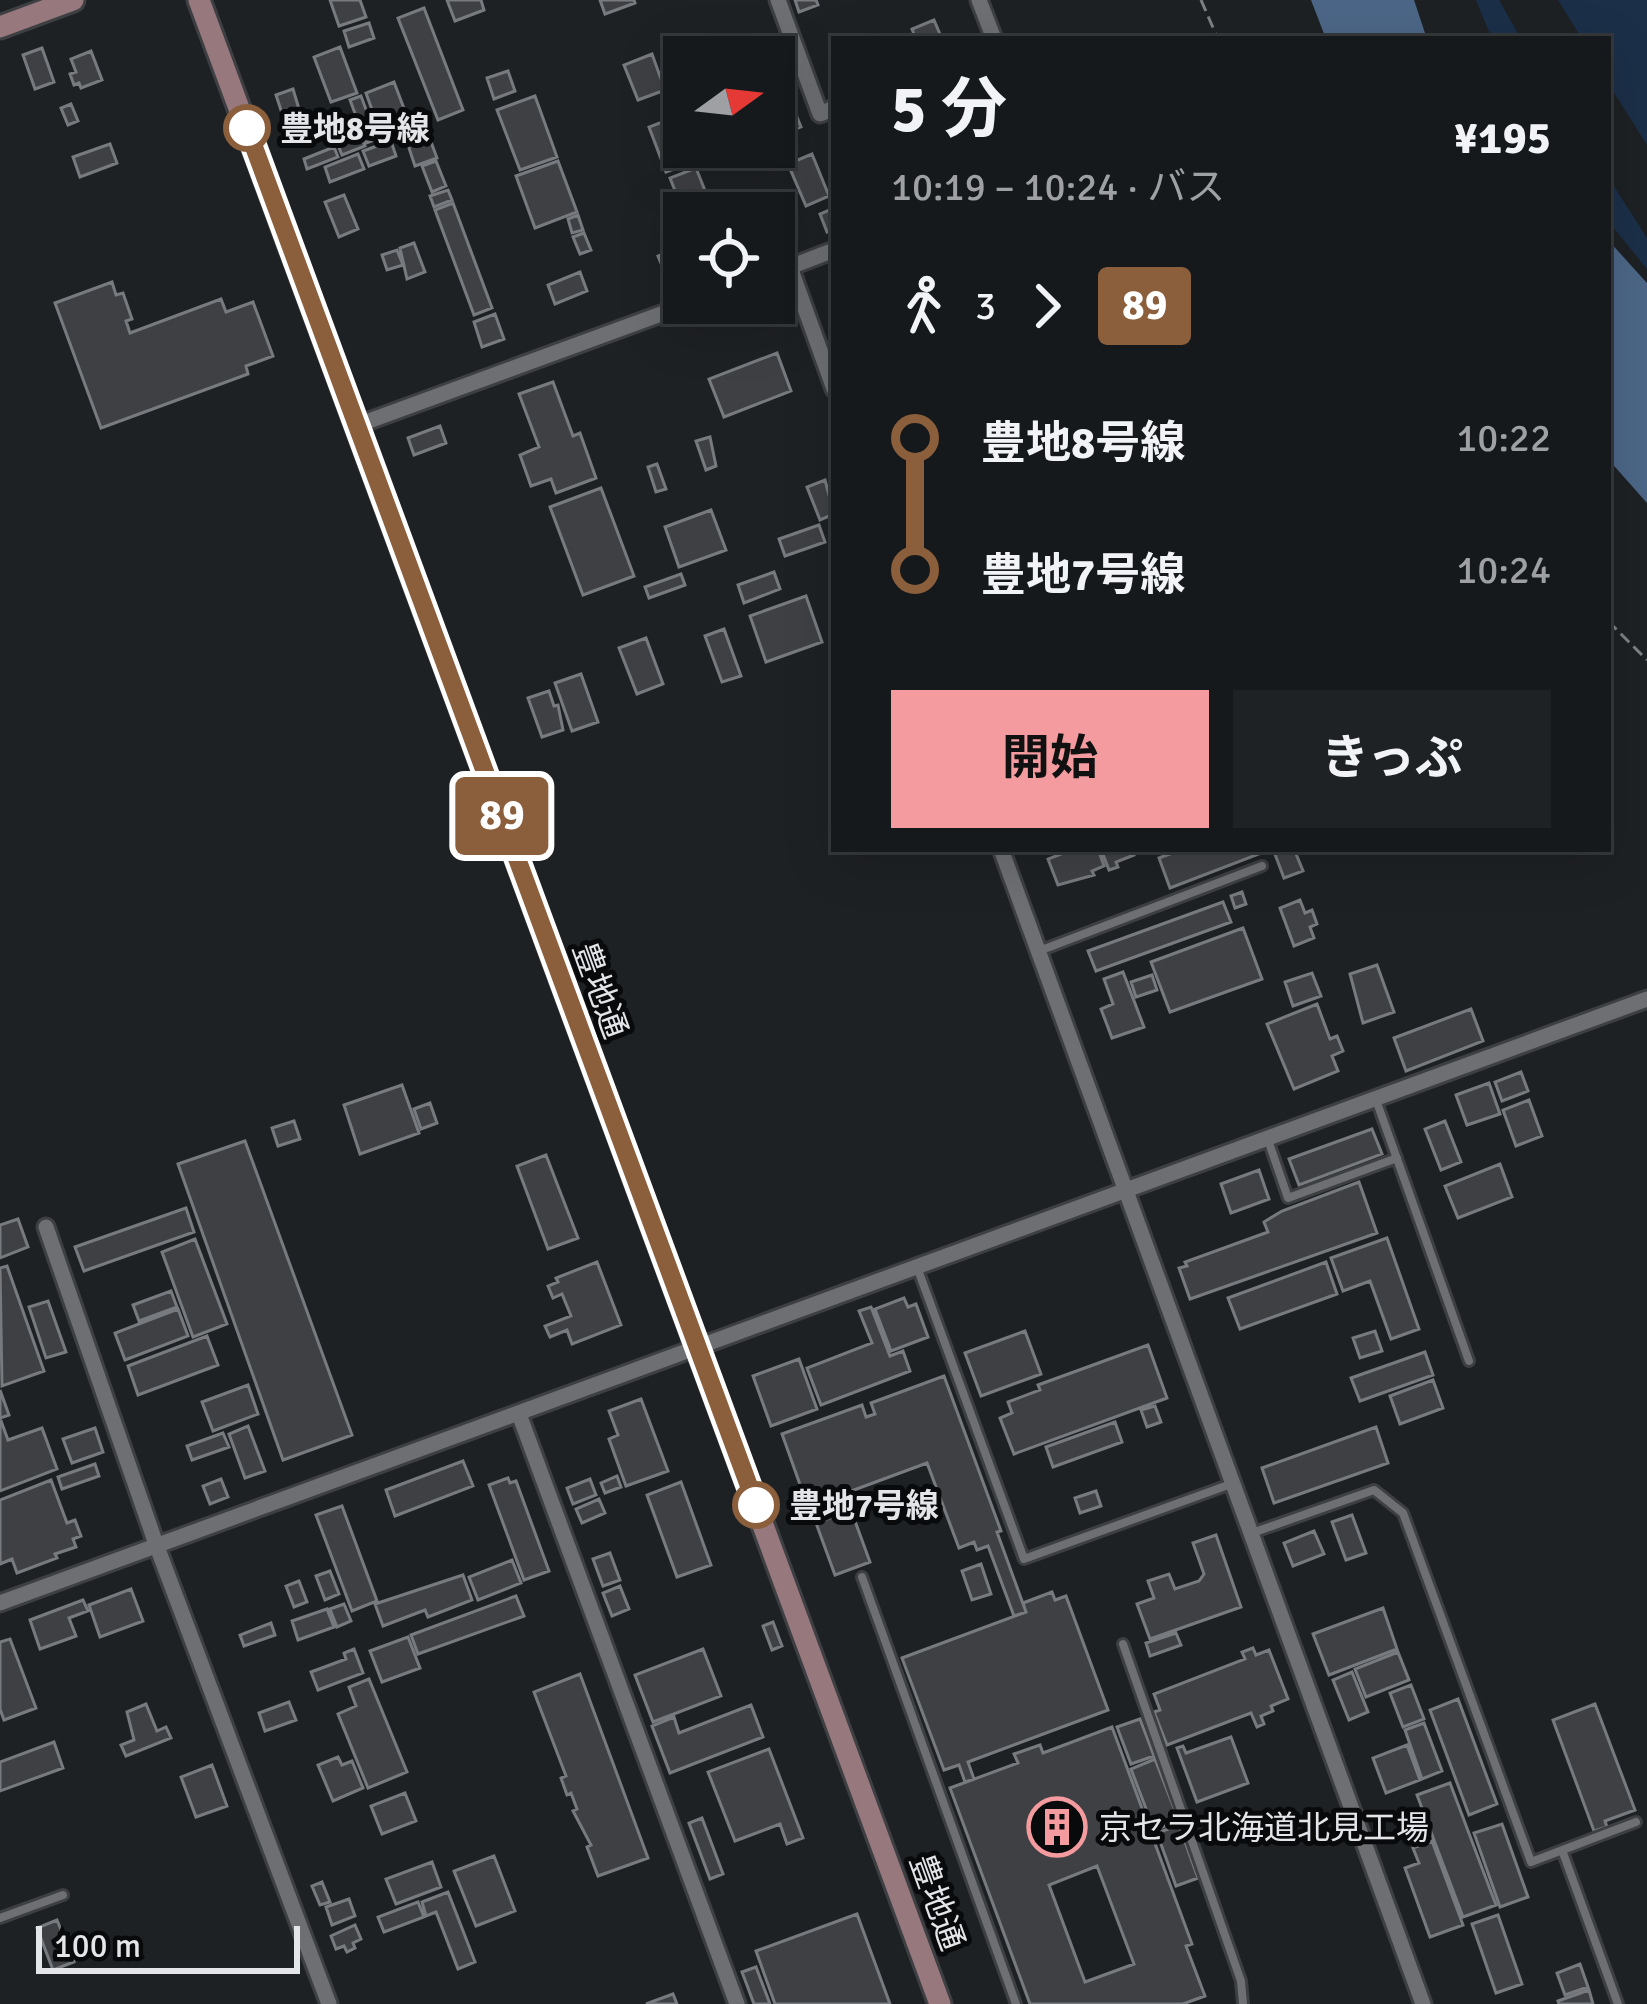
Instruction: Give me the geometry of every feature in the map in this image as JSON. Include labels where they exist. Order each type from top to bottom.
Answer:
[{"type":"main road","points":[[0,27],[73,0]]},
{"type":"main road","name":"豊地通","points":[[199,0],[940,2004]]},
{"type":"street","points":[[778,0],[820,114],[831,109]]},
{"type":"street","points":[[979,0],[993,36]]},
{"type":"street","points":[[795,265],[831,251]]},
{"type":"street","points":[[795,300],[831,382]]},
{"type":"street","points":[[358,425],[663,313]]},
{"type":"street","points":[[1002,852],[1423,2004]]},
{"type":"street","points":[[0,1603],[1647,999]]},
{"type":"street","points":[[46,1227],[156,1544],[329,2004]]},
{"type":"street","points":[[519,1414],[737,2004]]},
{"type":"lane","points":[[1038,951],[1262,866]]},
{"type":"lane","points":[[1374,1096],[1468,1361]]},
{"type":"lane","points":[[1266,1136],[1288,1198],[1396,1158]]},
{"type":"lane","points":[[917,1266],[1024,1559],[1232,1483]]},
{"type":"lane","points":[[1250,1533],[1374,1490],[1403,1513],[1531,1862],[1636,1822]]},
{"type":"lane","points":[[862,1577],[1016,2004]]},
{"type":"lane","points":[[1124,1644],[1241,1981],[1244,2004]]},
{"type":"lane","points":[[1562,1850],[1618,2004]]},
{"type":"lane","points":[[0,1918],[63,1895]]},
{"type":"path","points":[[1201,0],[1217,36]]},
{"type":"path","points":[[1611,624],[1647,660]]},
{"type":"shaded area","points":[[1311,0],[1414,0],[1426,36],[1325,36]]},
{"type":"shaded area","points":[[1476,0],[1499,0],[1519,36],[1491,36]]},
{"type":"shaded area","points":[[1558,0],[1647,0],[1647,145],[1611,88],[1611,36],[1580,36]]},
{"type":"shaded area","points":[[1611,182],[1647,238],[1647,269],[1611,225]]},
{"type":"shaded area","points":[[1611,243],[1647,283],[1647,503],[1611,462]]},
{"type":"building","points":[[330,0],[360,0],[366,17],[339,26]]},
{"type":"building","points":[[447,0],[481,0],[484,10],[455,21]]},
{"type":"building","points":[[600,0],[634,0],[635,3],[605,14]]},
{"type":"building","points":[[795,0],[816,0],[818,5],[799,12]]},
{"type":"building","points":[[424,8],[463,110],[438,120],[398,18]]},
{"type":"building","points":[[934,20],[941,36],[915,36],[912,29]]},
{"type":"building","points":[[369,23],[374,38],[349,47],[344,31]]},
{"type":"building","points":[[340,47],[357,93],[331,102],[314,57]]},
{"type":"building","points":[[42,48],[54,82],[35,89],[23,55]]},
{"type":"building","points":[[91,51],[102,80],[81,88],[79,83],[74,85],[70,74],[76,72],[71,59]]},
{"type":"building","points":[[652,54],[663,91],[638,100],[624,65]]},
{"type":"building","points":[[508,71],[515,91],[494,99],[487,78]]},
{"type":"building","points":[[394,82],[411,127],[382,138],[366,93]]},
{"type":"building","points":[[293,89],[308,139],[292,144],[276,95]]},
{"type":"building","points":[[361,96],[377,139],[366,143],[350,100]]},
{"type":"building","points":[[535,96],[557,157],[520,170],[497,110]]},
{"type":"building","points":[[71,104],[78,121],[68,125],[61,108]]},
{"type":"building","points":[[663,122],[663,164],[649,127]]},
{"type":"building","points":[[427,131],[437,158],[415,166],[406,139]]},
{"type":"building","points":[[361,136],[365,146],[342,155],[338,145]]},
{"type":"building","points":[[391,141],[396,156],[369,166],[363,151]]},
{"type":"building","points":[[110,144],[117,163],[80,177],[73,157]]},
{"type":"building","points":[[334,147],[338,157],[307,169],[304,159]]},
{"type":"building","points":[[358,154],[364,169],[330,182],[325,167]]},
{"type":"building","points":[[812,154],[829,196],[806,206],[790,168],[795,168],[795,161]]},
{"type":"building","points":[[436,161],[446,186],[432,192],[422,166]]},
{"type":"building","points":[[558,161],[577,212],[535,228],[516,176]]},
{"type":"building","points":[[696,168],[706,192],[676,192],[670,178]]},
{"type":"building","points":[[448,190],[452,200],[434,207],[430,196]]},
{"type":"building","points":[[344,195],[358,229],[339,237],[325,202]]},
{"type":"building","points":[[453,203],[492,308],[474,315],[435,210]]},
{"type":"building","points":[[831,209],[831,230],[827,232],[820,214]]},
{"type":"building","points":[[578,215],[583,230],[572,233],[568,219]]},
{"type":"building","points":[[584,233],[591,250],[580,254],[573,237]]},
{"type":"building","points":[[414,243],[425,272],[407,279],[400,248]]},
{"type":"building","points":[[397,250],[403,265],[387,270],[382,255]]},
{"type":"building","points":[[580,272],[587,291],[555,304],[548,285]]},
{"type":"building","points":[[112,282],[116,295],[123,293],[132,319],[126,321],[130,333],[221,299],[226,312],[253,302],[273,356],[246,366],[248,374],[101,428],[55,303]]},
{"type":"building","points":[[495,314],[504,339],[482,347],[474,322]]},
{"type":"building","points":[[777,353],[791,391],[724,417],[709,379]]},
{"type":"building","points":[[553,382],[573,436],[580,433],[596,478],[556,493],[551,479],[531,486],[520,455],[539,447],[519,394]]},
{"type":"building","points":[[440,426],[446,443],[414,455],[408,438]]},
{"type":"building","points":[[710,437],[716,466],[706,470],[696,441]]},
{"type":"building","points":[[657,464],[666,489],[656,492],[648,467]]},
{"type":"building","points":[[825,480],[831,515],[820,520],[807,487]]},
{"type":"building","points":[[601,488],[634,576],[583,595],[550,507]]},
{"type":"building","points":[[711,510],[726,550],[679,567],[665,527]]},
{"type":"building","points":[[819,525],[825,542],[785,556],[779,539]]},
{"type":"building","points":[[774,572],[780,589],[744,603],[738,585]]},
{"type":"building","points":[[681,574],[685,585],[649,598],[645,587]]},
{"type":"building","points":[[806,596],[822,642],[766,662],[750,616]]},
{"type":"building","points":[[724,629],[741,676],[722,682],[705,636]]},
{"type":"building","points":[[646,638],[663,684],[637,694],[619,648]]},
{"type":"building","points":[[581,674],[598,722],[572,731],[555,683]]},
{"type":"building","points":[[549,691],[554,706],[558,705],[563,730],[542,737],[528,698]]},
{"type":"building","points":[[1066,852],[1099,852],[1104,866],[1092,871],[1094,875],[1058,885],[1048,859]]},
{"type":"building","points":[[1102,852],[1133,852],[1116,862],[1118,867],[1109,870]]},
{"type":"building","points":[[1175,852],[1264,852],[1170,888],[1159,858]]},
{"type":"building","points":[[1274,852],[1295,852],[1303,871],[1284,878]]},
{"type":"building","points":[[1242,892],[1246,904],[1235,908],[1231,896]]},
{"type":"building","points":[[1300,900],[1305,913],[1312,910],[1317,924],[1310,927],[1314,938],[1294,946],[1280,908]]},
{"type":"building","points":[[1223,902],[1231,922],[1096,971],[1088,951]]},
{"type":"building","points":[[1243,928],[1262,979],[1170,1012],[1151,962]]},
{"type":"building","points":[[1377,965],[1394,1012],[1363,1023],[1350,974]]},
{"type":"building","points":[[1123,972],[1144,1027],[1112,1038],[1101,1009],[1113,1004],[1104,979]]},
{"type":"building","points":[[1312,973],[1321,996],[1293,1006],[1285,982]]},
{"type":"building","points":[[1152,975],[1157,990],[1136,997],[1131,982]]},
{"type":"building","points":[[1317,1004],[1330,1039],[1337,1036],[1343,1051],[1332,1056],[1338,1071],[1294,1089],[1267,1024]]},
{"type":"building","points":[[1471,1009],[1483,1041],[1406,1071],[1394,1038]]},
{"type":"building","points":[[1521,1072],[1528,1091],[1502,1101],[1495,1082]]},
{"type":"building","points":[[1489,1083],[1500,1114],[1467,1125],[1456,1095]]},
{"type":"building","points":[[402,1085],[419,1133],[360,1154],[344,1105]]},
{"type":"building","points":[[1529,1100],[1542,1136],[1516,1146],[1503,1110]]},
{"type":"building","points":[[430,1103],[437,1123],[421,1129],[414,1109]]},
{"type":"building","points":[[294,1121],[300,1139],[278,1146],[272,1128]]},
{"type":"building","points":[[1445,1121],[1461,1162],[1441,1170],[1425,1129]]},
{"type":"building","points":[[1372,1129],[1382,1154],[1299,1185],[1289,1159]]},
{"type":"building","points":[[245,1141],[352,1435],[283,1460],[178,1164]]},
{"type":"building","points":[[546,1155],[578,1238],[548,1249],[517,1166]]},
{"type":"building","points":[[1500,1164],[1512,1197],[1458,1218],[1445,1186]]},
{"type":"building","points":[[1259,1170],[1269,1199],[1231,1213],[1221,1184]]},
{"type":"building","points":[[1359,1182],[1377,1233],[1190,1299],[1179,1268],[1187,1266],[1185,1262],[1268,1232],[1264,1222],[1282,1211]]},
{"type":"building","points":[[186,1208],[194,1232],[84,1271],[75,1247]]},
{"type":"building","points":[[18,1219],[28,1247],[0,1258],[0,1225]]},
{"type":"building","points":[[1387,1238],[1419,1329],[1391,1339],[1370,1281],[1343,1291],[1331,1258]]},
{"type":"building","points":[[195,1239],[227,1324],[193,1337],[162,1252]]},
{"type":"building","points":[[597,1262],[621,1325],[572,1344],[567,1330],[550,1337],[545,1326],[571,1316],[562,1294],[553,1298],[548,1286],[558,1282],[556,1278]]},
{"type":"building","points":[[1326,1262],[1337,1294],[1240,1329],[1228,1298]]},
{"type":"building","points":[[7,1266],[44,1371],[2,1386],[0,1268]]},
{"type":"building","points":[[171,1291],[177,1307],[139,1321],[133,1305]]},
{"type":"building","points":[[904,1298],[908,1307],[916,1304],[928,1337],[891,1351],[875,1309]]},
{"type":"building","points":[[48,1301],[66,1352],[46,1358],[29,1307]]},
{"type":"building","points":[[871,1307],[890,1356],[903,1351],[910,1371],[821,1405],[807,1368],[872,1343],[859,1311]]},
{"type":"building","points":[[178,1309],[188,1336],[125,1360],[115,1333]]},
{"type":"building","points":[[1025,1331],[1041,1374],[981,1396],[965,1353]]},
{"type":"building","points":[[1375,1331],[1382,1351],[1360,1358],[1353,1338]]},
{"type":"building","points":[[207,1336],[218,1365],[138,1395],[128,1366]]},
{"type":"building","points":[[1148,1345],[1167,1398],[1014,1454],[1000,1418],[1012,1413],[1008,1402],[1040,1390],[1038,1385]]},
{"type":"building","points":[[1425,1352],[1433,1375],[1360,1401],[1351,1378]]},
{"type":"building","points":[[799,1359],[817,1409],[771,1426],[753,1376]]},
{"type":"building","points":[[944,1376],[1026,1612],[1014,1616],[988,1546],[977,1550],[974,1542],[959,1548],[927,1463],[808,1507],[782,1434],[862,1405],[866,1417],[875,1414],[871,1403]]},
{"type":"building","points":[[1433,1380],[1443,1408],[1400,1424],[1390,1396]]},
{"type":"building","points":[[248,1385],[258,1414],[213,1431],[202,1402]]},
{"type":"building","points":[[0,1390],[9,1415],[0,1418]]},
{"type":"building","points":[[641,1399],[668,1471],[626,1486],[609,1439],[618,1435],[609,1411]]},
{"type":"building","points":[[1155,1406],[1161,1422],[1147,1427],[1141,1410]]},
{"type":"building","points":[[0,1418],[8,1440],[42,1428],[57,1469],[0,1491]]},
{"type":"building","points":[[1115,1422],[1122,1442],[1053,1467],[1046,1447]]},
{"type":"building","points":[[248,1426],[265,1471],[245,1478],[229,1434]]},
{"type":"building","points":[[1376,1427],[1388,1463],[1274,1503],[1262,1468]]},
{"type":"building","points":[[95,1428],[103,1452],[72,1463],[63,1439]]},
{"type":"building","points":[[223,1433],[229,1447],[192,1460],[187,1446]]},
{"type":"building","points":[[463,1461],[473,1486],[395,1516],[386,1490]]},
{"type":"building","points":[[95,1464],[99,1476],[62,1489],[58,1477]]},
{"type":"building","points":[[617,1476],[621,1487],[605,1493],[601,1483]]},
{"type":"building","points":[[508,1478],[510,1483],[516,1481],[549,1571],[524,1580],[489,1485]]},
{"type":"building","points":[[221,1479],[228,1497],[210,1504],[203,1486]]},
{"type":"building","points":[[590,1479],[596,1495],[573,1504],[567,1488]]},
{"type":"building","points":[[51,1480],[67,1523],[75,1520],[81,1536],[73,1539],[76,1547],[55,1554],[57,1558],[17,1573],[12,1559],[0,1564],[0,1500]]},
{"type":"building","points":[[681,1482],[711,1565],[677,1577],[647,1495]]},
{"type":"building","points":[[1096,1491],[1101,1506],[1080,1513],[1075,1498]]},
{"type":"building","points":[[599,1499],[605,1513],[582,1523],[576,1509]]},
{"type":"building","points":[[342,1506],[377,1601],[352,1611],[316,1515]]},
{"type":"building","points":[[851,1510],[870,1562],[835,1575],[816,1523]]},
{"type":"building","points":[[1352,1515],[1366,1553],[1346,1560],[1332,1522]]},
{"type":"building","points":[[1314,1531],[1324,1554],[1293,1566],[1284,1543]]},
{"type":"building","points":[[1216,1535],[1241,1607],[1150,1639],[1137,1604],[1154,1598],[1148,1581],[1169,1574],[1175,1589],[1199,1581],[1204,1574],[1193,1543]]},
{"type":"building","points":[[610,1553],[620,1580],[603,1586],[593,1559]]},
{"type":"building","points":[[512,1560],[521,1583],[478,1600],[469,1577]]},
{"type":"building","points":[[981,1564],[991,1594],[972,1600],[962,1571]]},
{"type":"building","points":[[330,1571],[339,1594],[325,1600],[316,1576]]},
{"type":"building","points":[[463,1575],[472,1600],[428,1617],[425,1610],[383,1626],[375,1604]]},
{"type":"building","points":[[299,1581],[307,1602],[294,1607],[286,1586]]},
{"type":"building","points":[[620,1586],[629,1609],[612,1616],[603,1593]]},
{"type":"building","points":[[131,1589],[143,1621],[100,1637],[89,1605]]},
{"type":"building","points":[[1052,1592],[1055,1600],[1066,1596],[1108,1710],[968,1762],[974,1779],[965,1782],[959,1765],[944,1770],[902,1658],[1026,1612],[1023,1603]]},
{"type":"building","points":[[516,1596],[524,1616],[418,1654],[411,1635]]},
{"type":"building","points":[[83,1600],[88,1611],[69,1618],[76,1636],[40,1649],[30,1620]]},
{"type":"building","points":[[344,1604],[351,1621],[337,1627],[330,1609]]},
{"type":"building","points":[[1383,1608],[1397,1649],[1329,1675],[1313,1634]]},
{"type":"building","points":[[327,1609],[334,1627],[298,1640],[292,1621]]},
{"type":"building","points":[[773,1622],[782,1646],[772,1650],[763,1626]]},
{"type":"building","points":[[271,1623],[275,1635],[244,1646],[240,1635]]},
{"type":"building","points":[[1176,1633],[1181,1645],[1150,1656],[1146,1643]]},
{"type":"building","points":[[408,1637],[420,1668],[382,1682],[370,1651]]},
{"type":"building","points":[[10,1639],[36,1708],[4,1720],[0,1642]]},
{"type":"building","points":[[1253,1648],[1256,1655],[1269,1650],[1288,1699],[1271,1706],[1273,1711],[1261,1716],[1264,1724],[1257,1727],[1251,1713],[1167,1745],[1154,1712],[1160,1710],[1154,1694],[1245,1659],[1242,1652]]},
{"type":"building","points":[[354,1649],[363,1673],[318,1690],[311,1672],[346,1659],[344,1653]]},
{"type":"building","points":[[703,1649],[721,1696],[653,1722],[635,1675]]},
{"type":"building","points":[[1398,1652],[1409,1680],[1366,1697],[1355,1669]]},
{"type":"building","points":[[1352,1672],[1368,1712],[1349,1720],[1333,1680]]},
{"type":"building","points":[[580,1674],[648,1858],[598,1876],[534,1692]]},
{"type":"building","points":[[369,1679],[407,1772],[368,1788],[338,1714],[356,1706],[349,1687]]},
{"type":"building","points":[[1411,1685],[1424,1719],[1403,1727],[1390,1693]]},
{"type":"building","points":[[1458,1699],[1497,1804],[1469,1815],[1430,1710]]},
{"type":"building","points":[[289,1702],[296,1720],[265,1731],[259,1713]]},
{"type":"building","points":[[146,1704],[157,1731],[166,1727],[171,1738],[126,1756],[121,1745],[134,1740],[127,1712]]},
{"type":"building","points":[[1595,1704],[1635,1810],[1605,1821],[1607,1827],[1594,1831],[1553,1720]]},
{"type":"building","points":[[751,1705],[763,1737],[670,1773],[652,1726],[674,1717],[679,1733]]},
{"type":"building","points":[[1140,1719],[1154,1756],[1131,1764],[1117,1727]]},
{"type":"building","points":[[1424,1723],[1442,1771],[1422,1779],[1405,1730]]},
{"type":"building","name":"京セラ北海道北見工場","points":[[1112,1727],[1192,1944],[1186,1946],[1205,1996],[1183,2004],[1030,2004],[950,1788],[1018,1763],[1014,1754],[1040,1745],[1043,1753]],"holes":[[[1097,1866],[1134,1964],[1085,1982],[1049,1885]]]},
{"type":"building","points":[[1231,1737],[1248,1783],[1197,1802],[1177,1748],[1183,1746],[1186,1753]]},
{"type":"building","points":[[54,1742],[63,1768],[0,1791],[0,1762]]},
{"type":"building","points":[[1407,1745],[1420,1780],[1386,1793],[1373,1758]]},
{"type":"building","points":[[769,1749],[803,1838],[787,1844],[780,1824],[735,1841],[708,1772]]},
{"type":"building","points":[[338,1757],[342,1765],[352,1761],[363,1788],[333,1801],[318,1765]]},
{"type":"building","points":[[1155,1759],[1179,1821],[1154,1830],[1131,1769]]},
{"type":"building","points":[[212,1765],[227,1806],[196,1817],[181,1777]]},
{"type":"building","points":[[1450,1783],[1496,1905],[1463,1917],[1417,1795]]},
{"type":"building","points":[[405,1793],[416,1821],[382,1834],[371,1806]]},
{"type":"building","points":[[702,1818],[723,1874],[710,1879],[689,1823]]},
{"type":"building","points":[[1502,1824],[1528,1897],[1500,1907],[1474,1833]]},
{"type":"building","points":[[1179,1825],[1198,1878],[1176,1886],[1157,1833]]},
{"type":"building","points":[[1432,1841],[1463,1925],[1430,1937],[1405,1868],[1419,1863],[1413,1848]]},
{"type":"building","points":[[494,1856],[515,1911],[476,1926],[454,1871]]},
{"type":"building","points":[[432,1862],[441,1887],[396,1904],[386,1879]]},
{"type":"building","points":[[322,1882],[330,1902],[320,1905],[312,1886]]},
{"type":"building","points":[[448,1892],[475,1962],[458,1969],[436,1912],[426,1916],[422,1902]]},
{"type":"building","points":[[349,1899],[355,1916],[332,1925],[326,1907]]},
{"type":"building","points":[[418,1902],[424,1917],[384,1932],[378,1917]]},
{"type":"building","points":[[857,1914],[890,2004],[775,2004],[756,1951]]},
{"type":"building","points":[[1498,1915],[1522,1984],[1496,1993],[1472,1924]]},
{"type":"building","points":[[57,1920],[74,1962],[53,1970],[37,1928]]},
{"type":"building","points":[[355,1925],[361,1939],[353,1943],[355,1948],[336,1949],[331,1936]]},
{"type":"building","points":[[1580,1964],[1588,1987],[1565,1995],[1557,1973]]},
{"type":"building","points":[[756,1967],[770,2004],[754,2004],[742,1972]]},
{"type":"building","points":[[1589,1990],[1593,2004],[1559,2004],[1558,2001]]},
{"type":"building","points":[[673,1994],[677,2004],[646,2004]]},
{"type":"bus line","name":"89","points":[[247,128],[756,1505]]},
{"type":"place","name":"豊地8号線","points":[[247,128]]},
{"type":"place","name":"豊地7号線","points":[[756,1505]]},
{"type":"place","name":"京セラ北海道北見工場","points":[[1057,1827]]}]
